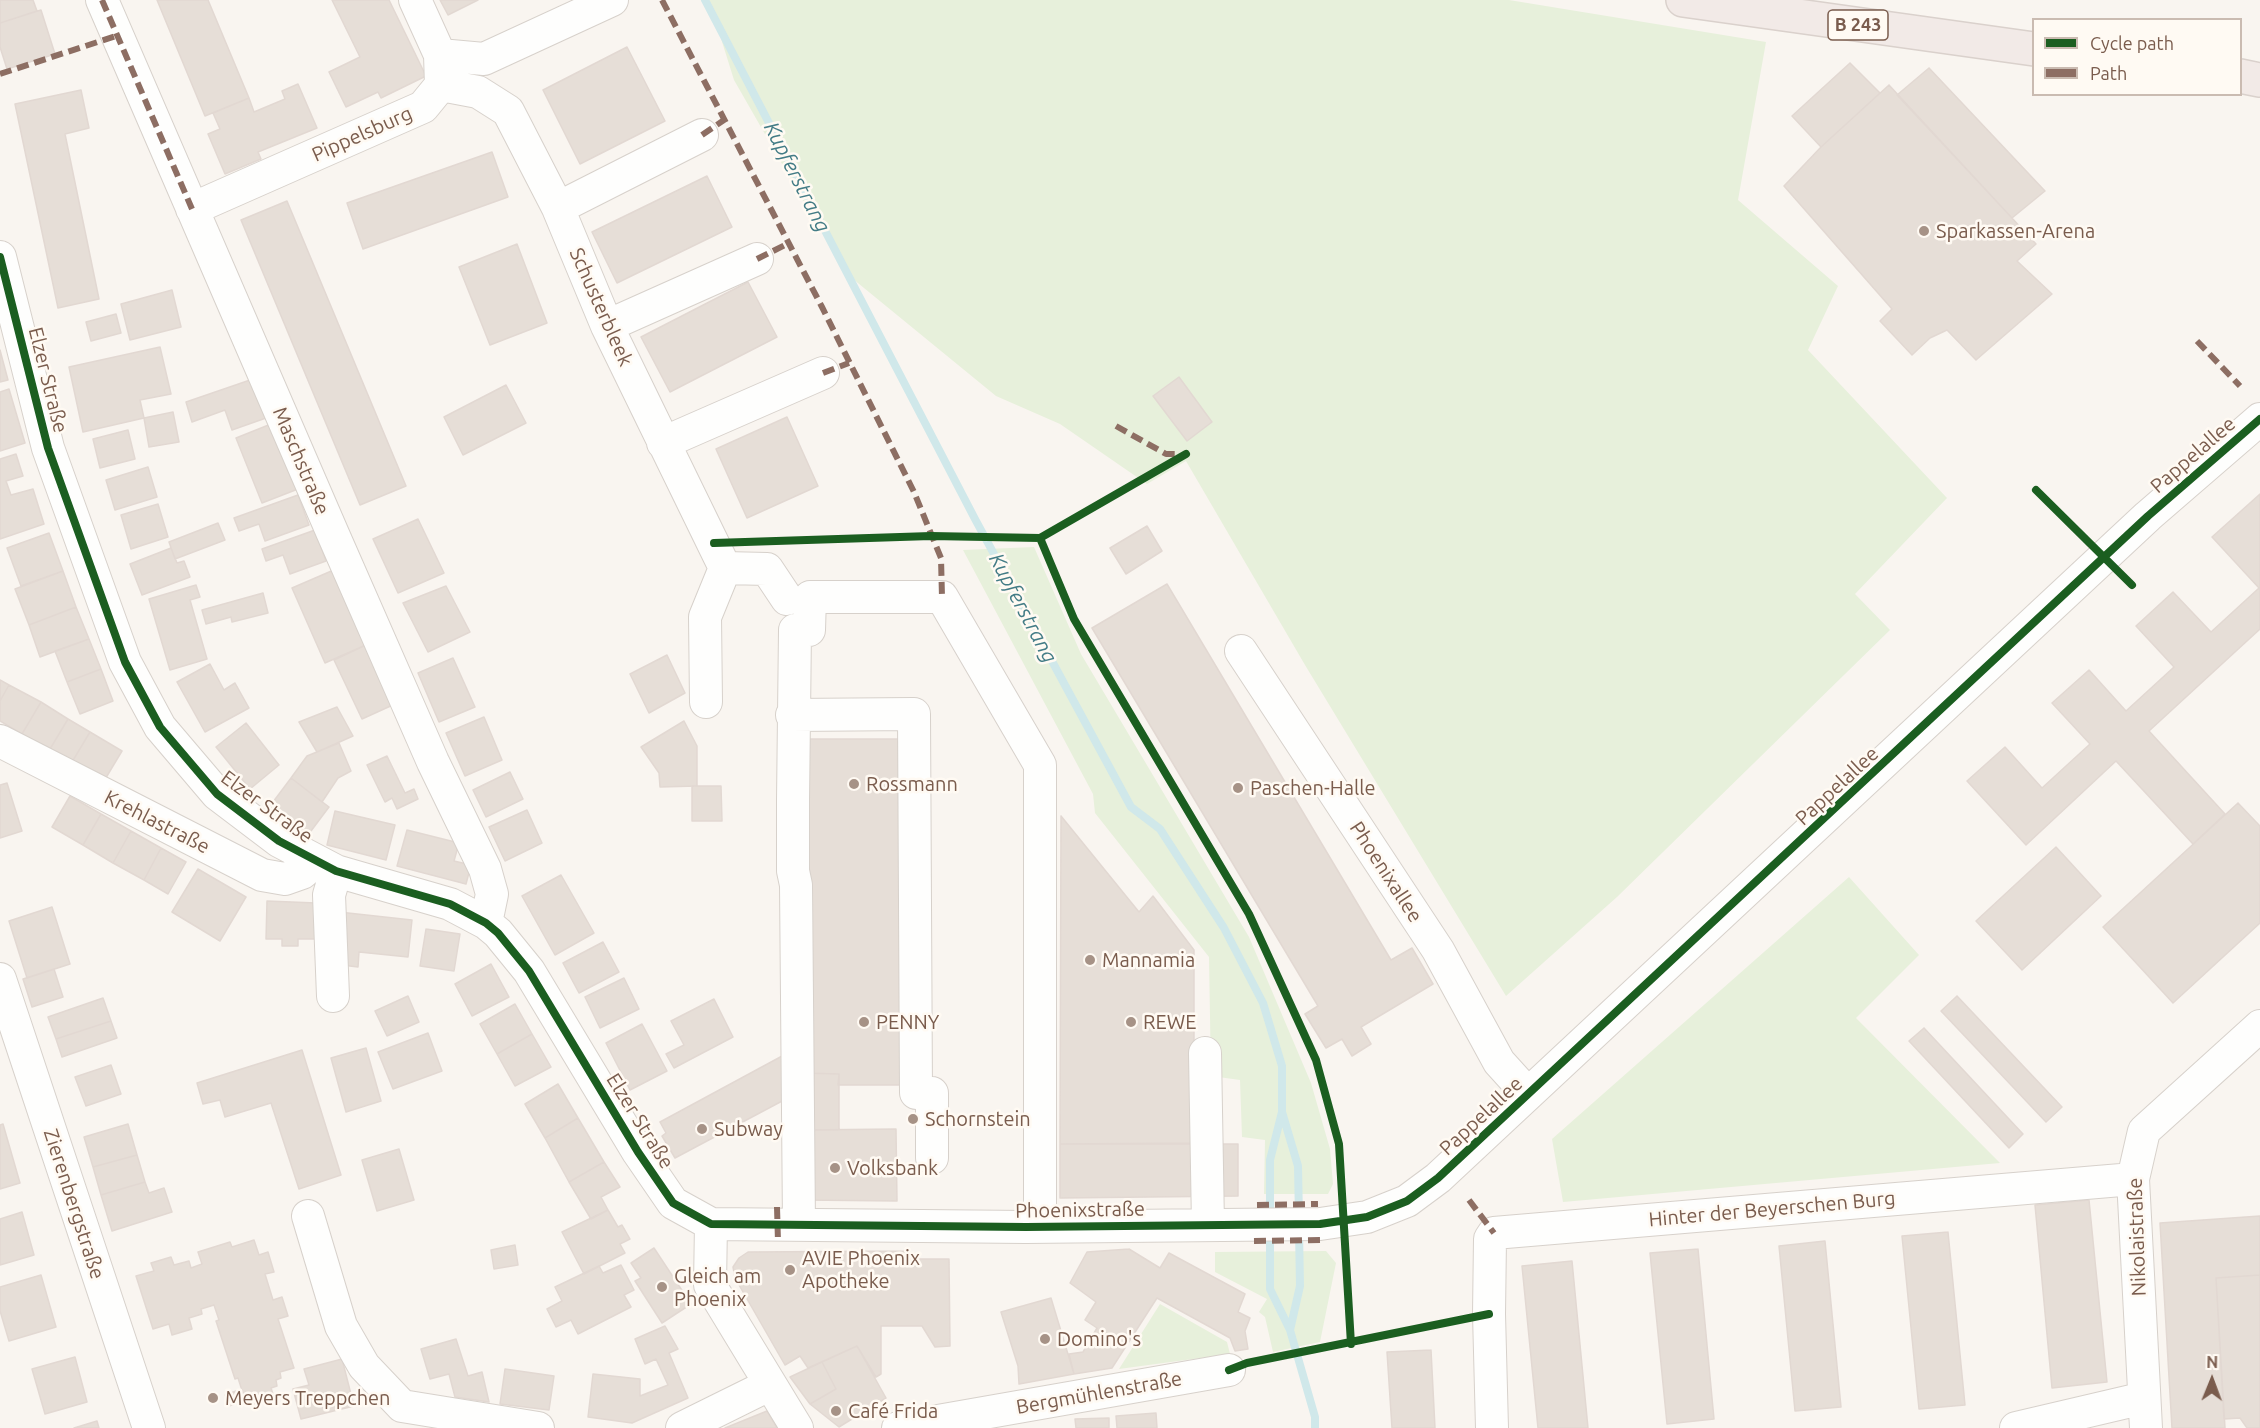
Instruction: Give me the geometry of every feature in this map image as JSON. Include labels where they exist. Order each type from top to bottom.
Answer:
[{"type":"highway","name":"B 243","points":[[1683,0],[2032,49]]},
{"type":"highway","points":[[2242,76],[2260,80]]},
{"type":"street","name":"Maschstraße","points":[[102,0],[428,751],[485,869],[492,894],[486,923]]},
{"type":"street","points":[[415,0],[441,70],[484,59],[612,0]]},
{"type":"street","name":"Pippelsburg","points":[[192,209],[423,107],[441,70]]},
{"type":"street","name":"Schusterbleek","points":[[441,70],[508,111],[558,208],[607,326],[725,568]]},
{"type":"street","points":[[558,208],[702,135]]},
{"type":"street","name":"Elzer Straße","points":[[0,257],[48,448],[133,678],[160,727],[210,787],[244,816],[326,867],[450,904],[486,923],[512,948],[529,971],[638,1152],[673,1203],[711,1224]]},
{"type":"street","points":[[607,326],[757,259]]},
{"type":"street","points":[[663,443],[823,373]]},
{"type":"street","name":"Pappelallee","points":[[1438,1179],[2148,516],[2260,419]]},
{"type":"street","points":[[706,702],[705,617],[725,568],[766,569],[787,599]]},
{"type":"street","points":[[799,1226],[792,715],[795,630],[809,630],[810,597],[942,597],[1040,765],[1040,1227]]},
{"type":"street","name":"Phoenixallee","points":[[1241,651],[1438,950],[1499,1062],[1528,1094]]},
{"type":"street","points":[[792,715],[914,714],[916,1093],[932,1093],[932,1158]]},
{"type":"street","name":"Krehlastraße","points":[[0,741],[261,875],[285,879],[326,867]]},
{"type":"street","points":[[326,867],[333,996]]},
{"type":"street","name":"Zierenbergstraße","points":[[0,979],[148,1428]]},
{"type":"street","name":"Nikolaistraße","points":[[2145,1413],[2133,1179],[2144,1131],[2260,1026]]},
{"type":"street","points":[[1205,1053],[1208,1225]]},
{"type":"street","name":"Phoenixstraße","points":[[711,1224],[1040,1227],[1320,1224],[1367,1217],[1407,1201],[1438,1179]]},
{"type":"street","name":"Hinter der Beyerschen Burg","points":[[1492,1428],[1489,1314],[1490,1239],[1494,1233],[2133,1179]]},
{"type":"street","points":[[308,1216],[341,1326],[364,1366],[402,1406],[538,1428]]},
{"type":"street","points":[[711,1224],[710,1285],[797,1428]]},
{"type":"street","name":"Bergmühlenstraße","points":[[898,1428],[1229,1370]]},
{"type":"street","points":[[689,1426],[769,1385]]},
{"type":"street","points":[[2016,1428],[2145,1413]]},
{"type":"green space","points":[[709,0],[1509,0],[1766,42],[1738,200],[1838,286],[1808,350],[1947,498],[1855,594],[1890,630],[1617,897],[1506,996],[1305,665],[1186,461],[1147,484],[1060,424],[996,396],[853,279],[805,204],[734,80]]},
{"type":"green space","points":[[1034,547],[1081,654],[1249,937],[1311,1083],[1330,1149],[1333,1184],[1328,1194],[1264,1194],[1265,1140],[1242,1137],[1240,1080],[1211,1076],[1209,957],[1095,813],[1093,794],[963,550]]},
{"type":"green space","points":[[1849,877],[1919,955],[1856,1018],[2000,1163],[1563,1202],[1552,1139]]},
{"type":"green space","points":[[1326,1251],[1336,1263],[1320,1342],[1273,1352],[1265,1317],[1259,1312],[1267,1299],[1215,1272],[1215,1252]]},
{"type":"green space","points":[[1160,1304],[1227,1342],[1230,1354],[1119,1369]]},
{"type":"building","points":[[0,0],[33,0],[37,11],[0,23]]},
{"type":"building","points":[[157,0],[208,0],[249,98],[205,116]]},
{"type":"building","points":[[332,0],[389,0],[426,76],[381,98],[378,92],[346,107],[329,72],[360,57]]},
{"type":"building","points":[[440,0],[478,0],[448,15]]},
{"type":"building","points":[[41,10],[55,54],[7,69],[0,47],[0,23]]},
{"type":"building","points":[[627,47],[665,121],[580,164],[543,90]]},
{"type":"building","points":[[1850,63],[1880,93],[1821,147],[1792,116]]},
{"type":"building","points":[[1929,68],[2045,191],[2012,218],[1897,95]]},
{"type":"building","points":[[298,84],[317,128],[258,152],[261,159],[225,174],[208,134],[220,129],[213,113],[249,98],[254,112],[285,99],[282,91]]},
{"type":"building","name":"Sparkassen-Arena","points":[[1889,85],[2036,244],[2017,261],[2052,294],[1976,360],[1947,330],[1930,338],[1912,355],[1880,321],[1892,309],[1784,186],[1821,147]]},
{"type":"building","points":[[81,90],[89,128],[65,134],[99,299],[58,308],[15,104]]},
{"type":"building","points":[[492,152],[508,197],[363,249],[347,203]]},
{"type":"building","points":[[707,176],[732,227],[617,283],[592,232]]},
{"type":"building","points":[[287,201],[406,486],[360,505],[241,220]]},
{"type":"building","points":[[517,244],[547,323],[490,345],[459,267]]},
{"type":"building","points":[[748,282],[777,337],[670,392],[641,337]]},
{"type":"building","points":[[172,290],[181,327],[130,340],[121,304]]},
{"type":"building","points":[[116,314],[121,333],[91,341],[86,322]]},
{"type":"building","points":[[160,347],[171,394],[140,400],[144,418],[83,432],[69,367]]},
{"type":"building","points":[[0,350],[8,380],[0,382]]},
{"type":"building","points":[[1179,377],[1212,422],[1187,441],[1153,396]]},
{"type":"building","points":[[253,379],[266,418],[232,430],[225,410],[192,422],[186,402]]},
{"type":"building","points":[[506,385],[526,423],[463,455],[444,417]]},
{"type":"building","points":[[9,389],[25,443],[0,451],[0,392]]},
{"type":"building","points":[[173,412],[179,442],[149,447],[144,418]]},
{"type":"building","points":[[787,417],[818,486],[747,518],[716,449]]},
{"type":"building","points":[[271,424],[298,489],[262,503],[236,438]]},
{"type":"building","points":[[128,430],[135,459],[100,468],[93,439]]},
{"type":"building","points":[[16,454],[23,476],[6,481],[11,495],[33,489],[44,524],[0,539],[0,459]]},
{"type":"building","points":[[148,467],[157,497],[115,510],[106,480]]},
{"type":"building","points":[[2260,494],[2260,629],[2149,731],[2225,814],[2193,844],[2116,761],[2026,845],[1967,781],[2005,747],[2042,788],[2090,744],[2052,703],[2089,670],[2126,711],[2174,667],[2136,626],[2173,592],[2211,632],[2259,588],[2212,537]]},
{"type":"building","points":[[298,495],[309,525],[265,541],[259,524],[239,531],[234,518]]},
{"type":"building","points":[[158,504],[168,537],[131,549],[121,515]]},
{"type":"building","points":[[418,519],[444,573],[398,593],[373,539]]},
{"type":"building","points":[[218,523],[225,540],[175,559],[169,542]]},
{"type":"building","points":[[1147,526],[1162,551],[1126,574],[1110,548]]},
{"type":"building","points":[[315,530],[326,561],[290,574],[283,555],[266,561],[262,549]]},
{"type":"building","points":[[49,533],[63,571],[21,586],[7,548]]},
{"type":"building","points":[[171,548],[177,563],[184,561],[190,577],[142,595],[130,564]]},
{"type":"building","points":[[336,569],[368,644],[325,663],[292,588]]},
{"type":"building","points":[[63,571],[76,607],[29,625],[15,589]]},
{"type":"building","name":"Paschen-Halle","points":[[1167,584],[1391,960],[1412,948],[1433,984],[1361,1027],[1371,1044],[1352,1056],[1342,1039],[1326,1048],[1305,1014],[1318,1006],[1092,628]]},
{"type":"building","points":[[196,585],[200,597],[190,600],[207,659],[170,670],[149,599]]},
{"type":"building","points":[[446,586],[470,632],[428,652],[403,603]]},
{"type":"building","points":[[263,593],[268,613],[232,622],[231,617],[206,624],[202,610]]},
{"type":"building","points":[[76,607],[89,639],[40,657],[29,625]]},
{"type":"building","points":[[89,639],[101,669],[67,682],[55,651]]},
{"type":"building","points":[[368,644],[395,704],[362,719],[334,660]]},
{"type":"building","points":[[667,655],[685,693],[649,713],[630,674]]},
{"type":"building","points":[[453,658],[475,707],[439,722],[418,673]]},
{"type":"building","points":[[210,664],[224,690],[235,683],[249,708],[205,732],[177,682]]},
{"type":"building","points":[[101,669],[113,701],[80,714],[67,682]]},
{"type":"building","points":[[0,680],[9,685],[0,701]]},
{"type":"building","points":[[9,685],[41,702],[22,734],[0,721],[0,701]]},
{"type":"building","points":[[41,702],[68,719],[50,749],[22,734]]},
{"type":"building","points":[[337,707],[353,736],[317,752],[299,722]]},
{"type":"building","points":[[484,717],[502,760],[465,776],[446,733]]},
{"type":"building","points":[[68,719],[90,732],[72,762],[50,749]]},
{"type":"building","points":[[684,721],[697,746],[697,786],[660,787],[659,773],[641,747]]},
{"type":"building","points":[[246,723],[279,765],[250,789],[216,747]]},
{"type":"building","points":[[90,732],[122,751],[104,781],[72,762]]},
{"type":"building","points":[[805,739],[900,739],[904,1085],[838,1085],[839,1074],[802,1073]]},
{"type":"building","points":[[339,743],[351,771],[338,778],[322,802],[291,778],[307,756]]},
{"type":"building","points":[[387,756],[405,793],[414,789],[418,799],[397,809],[392,798],[385,802],[367,765]]},
{"type":"building","points":[[510,772],[523,799],[486,817],[473,790]]},
{"type":"building","points":[[291,778],[329,807],[308,835],[270,806]]},
{"type":"building","points":[[7,783],[22,831],[0,838],[0,785]]},
{"type":"building","points":[[692,786],[721,786],[722,821],[692,821]]},
{"type":"building","points":[[70,796],[101,814],[83,845],[52,827]]},
{"type":"building","points":[[2238,803],[2260,826],[2260,923],[2173,1003],[2103,927]]},
{"type":"building","points":[[527,810],[542,843],[505,861],[489,827]]},
{"type":"building","points":[[335,811],[395,825],[386,860],[327,845]]},
{"type":"building","points":[[101,814],[131,831],[113,863],[83,845]]},
{"type":"building","points":[[1061,816],[1139,912],[1153,896],[1194,950],[1194,1143],[1060,1144]]},
{"type":"building","points":[[407,830],[459,843],[454,861],[471,865],[466,884],[397,866]]},
{"type":"building","points":[[131,831],[161,848],[144,880],[113,863]]},
{"type":"building","points":[[2056,847],[2101,896],[2022,970],[1976,921]]},
{"type":"building","points":[[161,848],[186,862],[168,894],[144,880]]},
{"type":"building","points":[[198,869],[246,897],[220,941],[172,912]]},
{"type":"building","points":[[561,875],[594,933],[555,955],[522,896]]},
{"type":"building","points":[[267,901],[316,903],[316,939],[298,939],[298,946],[282,946],[282,939],[266,939]]},
{"type":"building","points":[[52,907],[70,964],[27,978],[9,921]]},
{"type":"building","points":[[339,912],[412,920],[408,957],[359,952],[358,967],[333,964]]},
{"type":"building","points":[[426,929],[460,934],[454,971],[420,966]]},
{"type":"building","points":[[603,942],[619,972],[579,993],[563,963]]},
{"type":"building","points":[[491,964],[509,997],[472,1016],[455,984]]},
{"type":"building","points":[[54,969],[63,997],[32,1007],[23,979]]},
{"type":"building","points":[[624,978],[639,1009],[600,1028],[585,997]]},
{"type":"building","points":[[408,996],[419,1022],[387,1036],[375,1011]]},
{"type":"building","points":[[1957,996],[2062,1107],[2046,1122],[1941,1011]]},
{"type":"building","points":[[103,998],[111,1021],[56,1039],[48,1017]]},
{"type":"building","points":[[714,999],[733,1037],[674,1068],[666,1054],[684,1045],[671,1021]]},
{"type":"building","points":[[515,1004],[532,1034],[497,1054],[480,1024]]},
{"type":"building","points":[[111,1021],[117,1038],[62,1057],[56,1039]]},
{"type":"building","points":[[642,1024],[667,1071],[630,1090],[606,1043]]},
{"type":"building","points":[[1924,1028],[2023,1134],[2009,1148],[1909,1041]]},
{"type":"building","points":[[428,1033],[442,1071],[393,1089],[378,1052]]},
{"type":"building","points":[[532,1034],[551,1067],[515,1086],[497,1054]]},
{"type":"building","points":[[366,1048],[381,1101],[346,1112],[331,1058]]},
{"type":"building","points":[[302,1050],[341,1175],[299,1189],[271,1103],[225,1117],[220,1100],[203,1104],[197,1083]]},
{"type":"building","points":[[784,1055],[784,1100],[675,1158],[662,1136],[666,1133],[660,1122]]},
{"type":"building","points":[[111,1065],[121,1094],[86,1106],[75,1077]]},
{"type":"building","points":[[802,1073],[839,1074],[839,1130],[803,1130]]},
{"type":"building","points":[[558,1084],[578,1118],[545,1138],[525,1104]]},
{"type":"building","name":"Schornstein","points":[[913,1114],[917,1115],[917,1123],[913,1124],[909,1123],[908,1119],[909,1115]]},
{"type":"building","points":[[578,1118],[604,1162],[569,1182],[545,1138]]},
{"type":"building","points":[[3,1124],[20,1183],[0,1189],[0,1125]]},
{"type":"building","points":[[128,1124],[137,1155],[93,1167],[84,1137]]},
{"type":"building","points":[[896,1129],[897,1201],[803,1200],[803,1130]]},
{"type":"building","points":[[1060,1144],[1238,1144],[1238,1196],[1060,1198]]},
{"type":"building","points":[[399,1149],[414,1200],[377,1211],[362,1160]]},
{"type":"building","points":[[137,1155],[145,1182],[101,1195],[93,1167]]},
{"type":"building","points":[[604,1162],[620,1187],[601,1197],[608,1210],[591,1219],[569,1182]]},
{"type":"building","points":[[145,1182],[149,1193],[164,1188],[172,1212],[112,1231],[101,1195]]},
{"type":"building","points":[[2089,1200],[2107,1382],[2052,1388],[2035,1205]]},
{"type":"building","points":[[608,1210],[618,1227],[622,1225],[630,1239],[620,1244],[625,1253],[584,1274],[562,1232]]},
{"type":"building","points":[[22,1212],[34,1255],[0,1265],[0,1219]]},
{"type":"building","points":[[2260,1216],[2260,1275],[2216,1278],[2225,1428],[2172,1428],[2160,1223]]},
{"type":"building","points":[[1948,1232],[1965,1405],[1919,1409],[1902,1236]]},
{"type":"building","points":[[254,1240],[259,1255],[268,1252],[274,1272],[265,1274],[273,1300],[282,1297],[288,1316],[278,1319],[294,1368],[280,1372],[281,1378],[276,1380],[277,1386],[271,1388],[274,1397],[247,1406],[238,1378],[235,1379],[216,1321],[219,1320],[214,1305],[201,1309],[202,1314],[189,1318],[192,1329],[172,1335],[169,1324],[153,1329],[136,1276],[154,1271],[151,1263],[171,1257],[174,1265],[189,1261],[191,1268],[202,1264],[198,1252],[230,1242],[232,1247]]},
{"type":"building","points":[[1825,1241],[1841,1407],[1795,1411],[1779,1246]]},
{"type":"building","points":[[515,1245],[518,1265],[494,1269],[491,1250]]},
{"type":"building","points":[[654,1248],[691,1304],[662,1323],[635,1281],[641,1278],[631,1263]]},
{"type":"building","points":[[1129,1249],[1160,1268],[1169,1253],[1245,1294],[1238,1312],[1250,1318],[1245,1331],[1248,1349],[1235,1351],[1230,1338],[1157,1298],[1112,1368],[1074,1374],[1069,1354],[1083,1352],[1097,1328],[1085,1320],[1096,1302],[1070,1283],[1087,1252]]},
{"type":"building","points":[[1698,1249],[1714,1419],[1667,1424],[1650,1253]]},
{"type":"building","points":[[910,1251],[913,1259],[949,1259],[950,1346],[935,1347],[922,1326],[881,1326],[881,1374],[876,1377],[857,1346],[808,1368],[800,1356],[785,1365],[735,1278],[733,1267],[739,1258],[748,1252]]},
{"type":"building","points":[[1572,1261],[1588,1428],[1538,1428],[1522,1266]]},
{"type":"building","points":[[621,1265],[634,1290],[624,1295],[631,1307],[578,1334],[571,1320],[556,1327],[547,1309],[562,1301],[555,1287],[599,1266],[603,1273]]},
{"type":"building","points":[[41,1275],[56,1327],[9,1341],[0,1311],[0,1287]]},
{"type":"building","points":[[2260,1275],[2260,1428],[2247,1428],[2240,1418],[2224,1419],[2216,1278]]},
{"type":"building","points":[[1051,1298],[1074,1374],[1019,1384],[1018,1366],[1001,1312]]},
{"type":"building","points":[[665,1326],[678,1349],[669,1353],[688,1398],[632,1423],[588,1417],[593,1374],[640,1379],[640,1396],[668,1385],[656,1359],[645,1364],[635,1339]]},
{"type":"building","points":[[456,1339],[468,1376],[482,1372],[489,1402],[455,1397],[449,1374],[430,1379],[421,1349]]},
{"type":"building","points":[[857,1346],[886,1398],[839,1427],[810,1404],[836,1389],[822,1362]]},
{"type":"building","points":[[1431,1350],[1435,1428],[1392,1428],[1387,1352]]},
{"type":"building","points":[[75,1357],[87,1402],[45,1414],[32,1369]]},
{"type":"building","points":[[342,1359],[354,1406],[301,1419],[293,1389],[309,1385],[304,1369]]},
{"type":"building","points":[[822,1362],[836,1389],[810,1404],[790,1377]]},
{"type":"building","points":[[505,1369],[554,1376],[549,1410],[500,1404]]},
{"type":"building","points":[[236,1391],[240,1402],[229,1406],[225,1395]]},
{"type":"building","points":[[767,1411],[777,1428],[725,1428]]},
{"type":"building","points":[[1156,1413],[1157,1428],[1117,1428],[1116,1416]]},
{"type":"building","points":[[1109,1418],[1109,1428],[1076,1428],[1075,1419]]},
{"type":"building","points":[[97,1421],[99,1428],[74,1428]]},
{"type":"waterway","name":"Kupferstrang","points":[[705,0],[975,519],[1131,807],[1160,829],[1224,928],[1263,1003],[1282,1066],[1282,1112],[1298,1166],[1299,1219]]},
{"type":"waterway","name":"Kupferstrang","points":[[1270,1219],[1270,1160],[1282,1112]]},
{"type":"waterway","name":"Kupferstrang","points":[[1270,1231],[1270,1289],[1290,1330]]},
{"type":"waterway","name":"Kupferstrang","points":[[1299,1231],[1300,1286],[1290,1330],[1315,1417],[1315,1428]]},
{"type":"marked path","points":[[102,0],[192,209]]},
{"type":"marked path","points":[[662,0],[822,307],[914,492],[941,558],[942,597]]},
{"type":"marked path","points":[[0,74],[116,36]]},
{"type":"marked path","points":[[702,135],[724,120]]},
{"type":"marked path","points":[[757,259],[789,243]]},
{"type":"marked path","points":[[2197,341],[2240,386]]},
{"type":"marked path","points":[[823,373],[849,363]]},
{"type":"marked path","points":[[1116,426],[1166,454],[1180,454]]},
{"type":"marked path","points":[[1469,1200],[1494,1233]]},
{"type":"marked path","points":[[1257,1205],[1318,1204]]},
{"type":"marked path","points":[[777,1207],[778,1242]]},
{"type":"marked path","points":[[1254,1241],[1320,1240]]},
{"type":"cycle path","points":[[0,257],[48,448],[125,662],[160,727],[217,794],[279,841],[336,871],[450,904],[486,923],[498,933],[529,971],[638,1152],[673,1203],[711,1224],[1026,1227],[1320,1224],[1367,1217],[1407,1201],[1438,1178],[2148,516],[2260,419]]},
{"type":"cycle path","points":[[1186,454],[1040,538],[1074,619],[1249,914],[1316,1060],[1339,1144],[1351,1344]]},
{"type":"cycle path","points":[[2036,490],[2132,585]]},
{"type":"cycle path","points":[[714,543],[931,536],[1040,538]]},
{"type":"cycle path","points":[[1229,1370],[1247,1363],[1489,1314]]},
{"type":"place","name":"Sparkassen-Arena","points":[[1924,231]]},
{"type":"place","name":"Rossmann","points":[[854,784]]},
{"type":"place","name":"Paschen-Halle","points":[[1238,788]]},
{"type":"place","name":"Mannamia","points":[[1090,960]]},
{"type":"place","name":"PENNY","points":[[864,1022]]},
{"type":"place","name":"REWE","points":[[1131,1022]]},
{"type":"place","name":"Schornstein","points":[[913,1119]]},
{"type":"place","name":"Subway","points":[[702,1129]]},
{"type":"place","name":"Volksbank","points":[[835,1168]]},
{"type":"place","name":"AVIE Phoenix Apotheke","points":[[790,1270]]},
{"type":"place","name":"Gleich am Phoenix","points":[[662,1287]]},
{"type":"place","name":"Domino's","points":[[1045,1339]]},
{"type":"place","name":"Meyers Treppchen","points":[[213,1398]]},
{"type":"place","name":"Café Frida","points":[[836,1411]]}]
